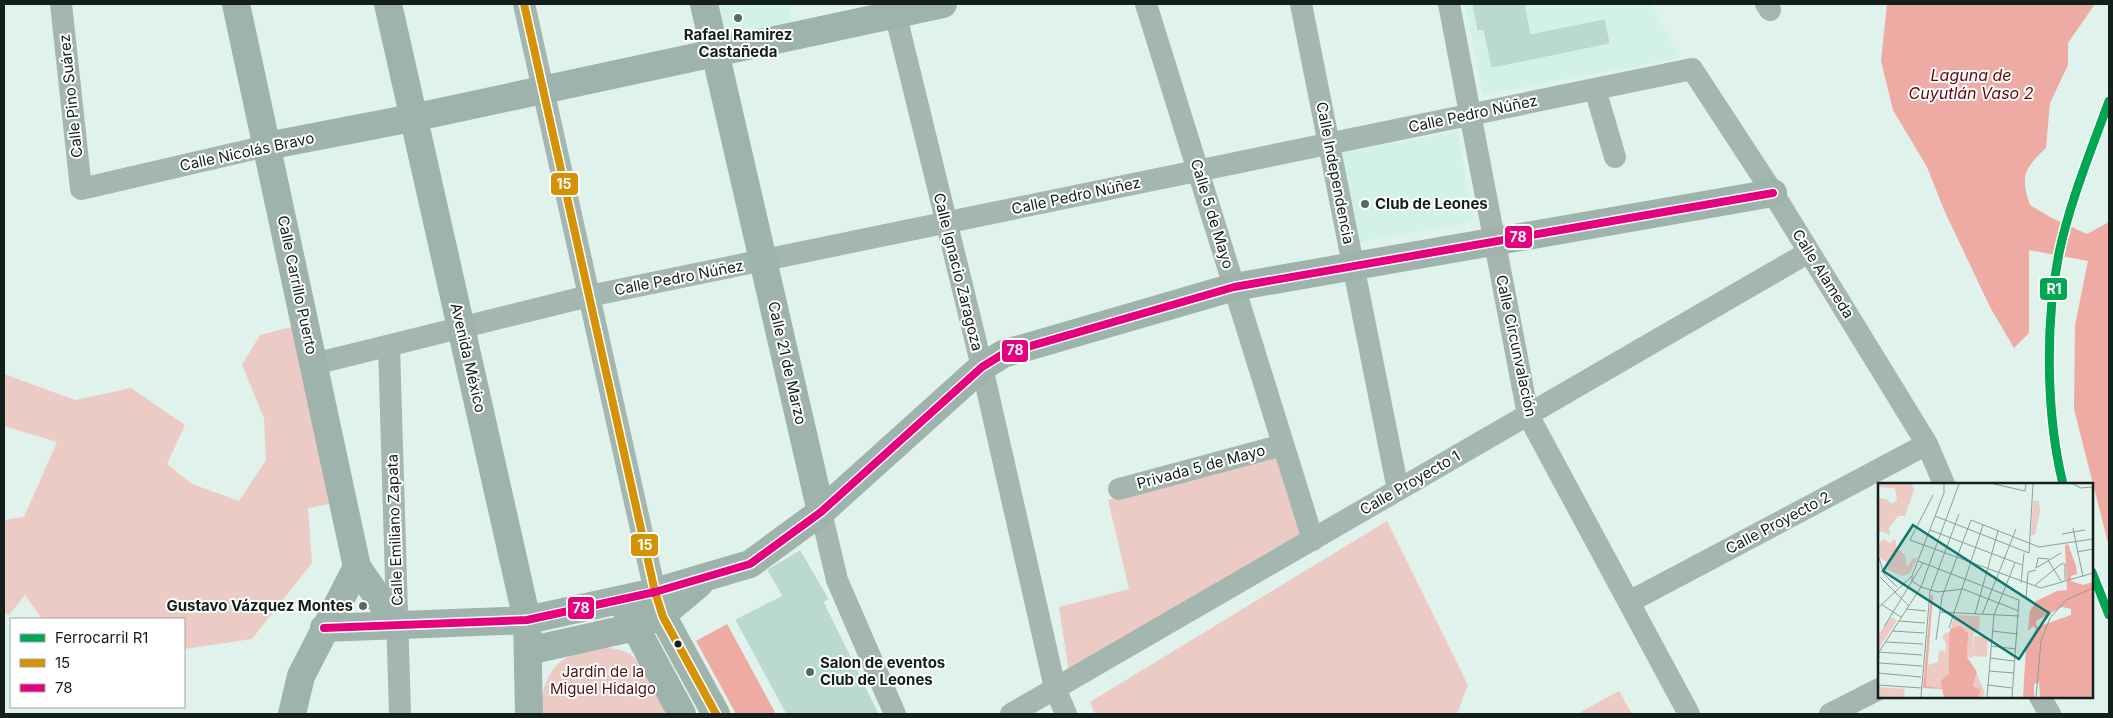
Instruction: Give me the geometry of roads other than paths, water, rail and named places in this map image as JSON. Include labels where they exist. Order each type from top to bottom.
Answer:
[{"type":"street","name":"Calle Pino Suárez","points":[[61,4],[82,189]]},
{"type":"street","name":"Calle Carrillo Puerto","points":[[236,4],[357,567],[398,625]]},
{"type":"street","name":"Avenida México","points":[[388,4],[412,118],[462,329],[518,620],[528,651],[528,714]]},
{"type":"street","points":[[524,4],[659,603],[716,714]]},
{"type":"street","name":"Calle 21 de Marzo","points":[[704,4],[837,580],[895,714]]},
{"type":"street","name":"Calle Nicolás Bravo","points":[[82,189],[267,146],[412,118],[716,53],[894,9],[943,4]]},
{"type":"street","name":"Calle 5 de Mayo","points":[[1146,4],[1313,540]]},
{"type":"street","name":"Calle Independencia","points":[[1301,4],[1398,490]]},
{"type":"street","name":"Calle Circunvalación","points":[[1449,4],[1528,415],[1689,714]]},
{"type":"street","name":"Calle Ignacio Zaragoza","points":[[894,9],[982,367],[1055,688],[1066,714]]},
{"type":"street","name":"Calle Pedro Núñez","points":[[314,364],[462,329],[589,296],[1692,69]]},
{"type":"street","name":"Calle Alameda","points":[[1692,69],[1773,193],[1927,444],[1944,483]]},
{"type":"street","points":[[1595,89],[1615,157]]},
{"type":"street","points":[[528,651],[635,627],[659,603],[706,578],[750,564],[820,512],[982,367],[1003,354],[1234,287],[1773,193]]},
{"type":"street","name":"Calle Proyecto 1","points":[[1011,714],[1809,252]]},
{"type":"street","name":"Calle Emiliano Zapata","points":[[390,346],[400,714]]},
{"type":"street","name":"Calle Proyecto 2","points":[[1628,602],[1927,444]]},
{"type":"street","name":"Privada 5 de Mayo","points":[[1120,489],[1283,445]]},
{"type":"street","points":[[292,714],[301,676],[357,567]]},
{"type":"street","points":[[324,628],[518,620],[620,600],[659,603]]},
{"type":"street","points":[[620,600],[682,714]]},
{"type":"street","name":"Avenida México","points":[[512,714],[518,620]]},
{"type":"street","points":[[1830,714],[1878,690]]},
{"type":"street","points":[[2041,698],[2050,714]]},
{"type":"water","name":"Laguna de Cuyutlán Vaso 2","points":[[1887,4],[2095,4],[2068,43],[2068,65],[2050,103],[2046,148],[2029,168],[2026,174],[2025,187],[2030,205],[2050,217],[2087,234],[2109,222],[2109,547],[2074,409],[2075,325],[2088,261],[2029,250],[2029,333],[2014,348],[1990,307],[1944,210],[1927,167],[1893,110],[1881,61]]},
{"type":"water","points":[[727,624],[776,714],[736,714],[696,641]]},
{"type":"rail line","name":"R1","points":[[2063,483],[2053,429],[2049,369],[2054,280],[2069,214],[2109,101]]},
{"type":"rail line","name":"R1","points":[[2093,575],[2109,615]]},
{"type":"place","name":"Rafael Ramirez Castañeda","points":[[738,18]]},
{"type":"place","name":"Club de Leones","points":[[1365,204]]},
{"type":"place","name":"Gustavo Vázquez Montes","points":[[363,606]]},
{"type":"place","name":"Salon de eventos Club de Leones","points":[[810,672]]},
{"type":"park label","name":"Jardín de la Miguel Hidalgo","points":[[603,680]]}]
